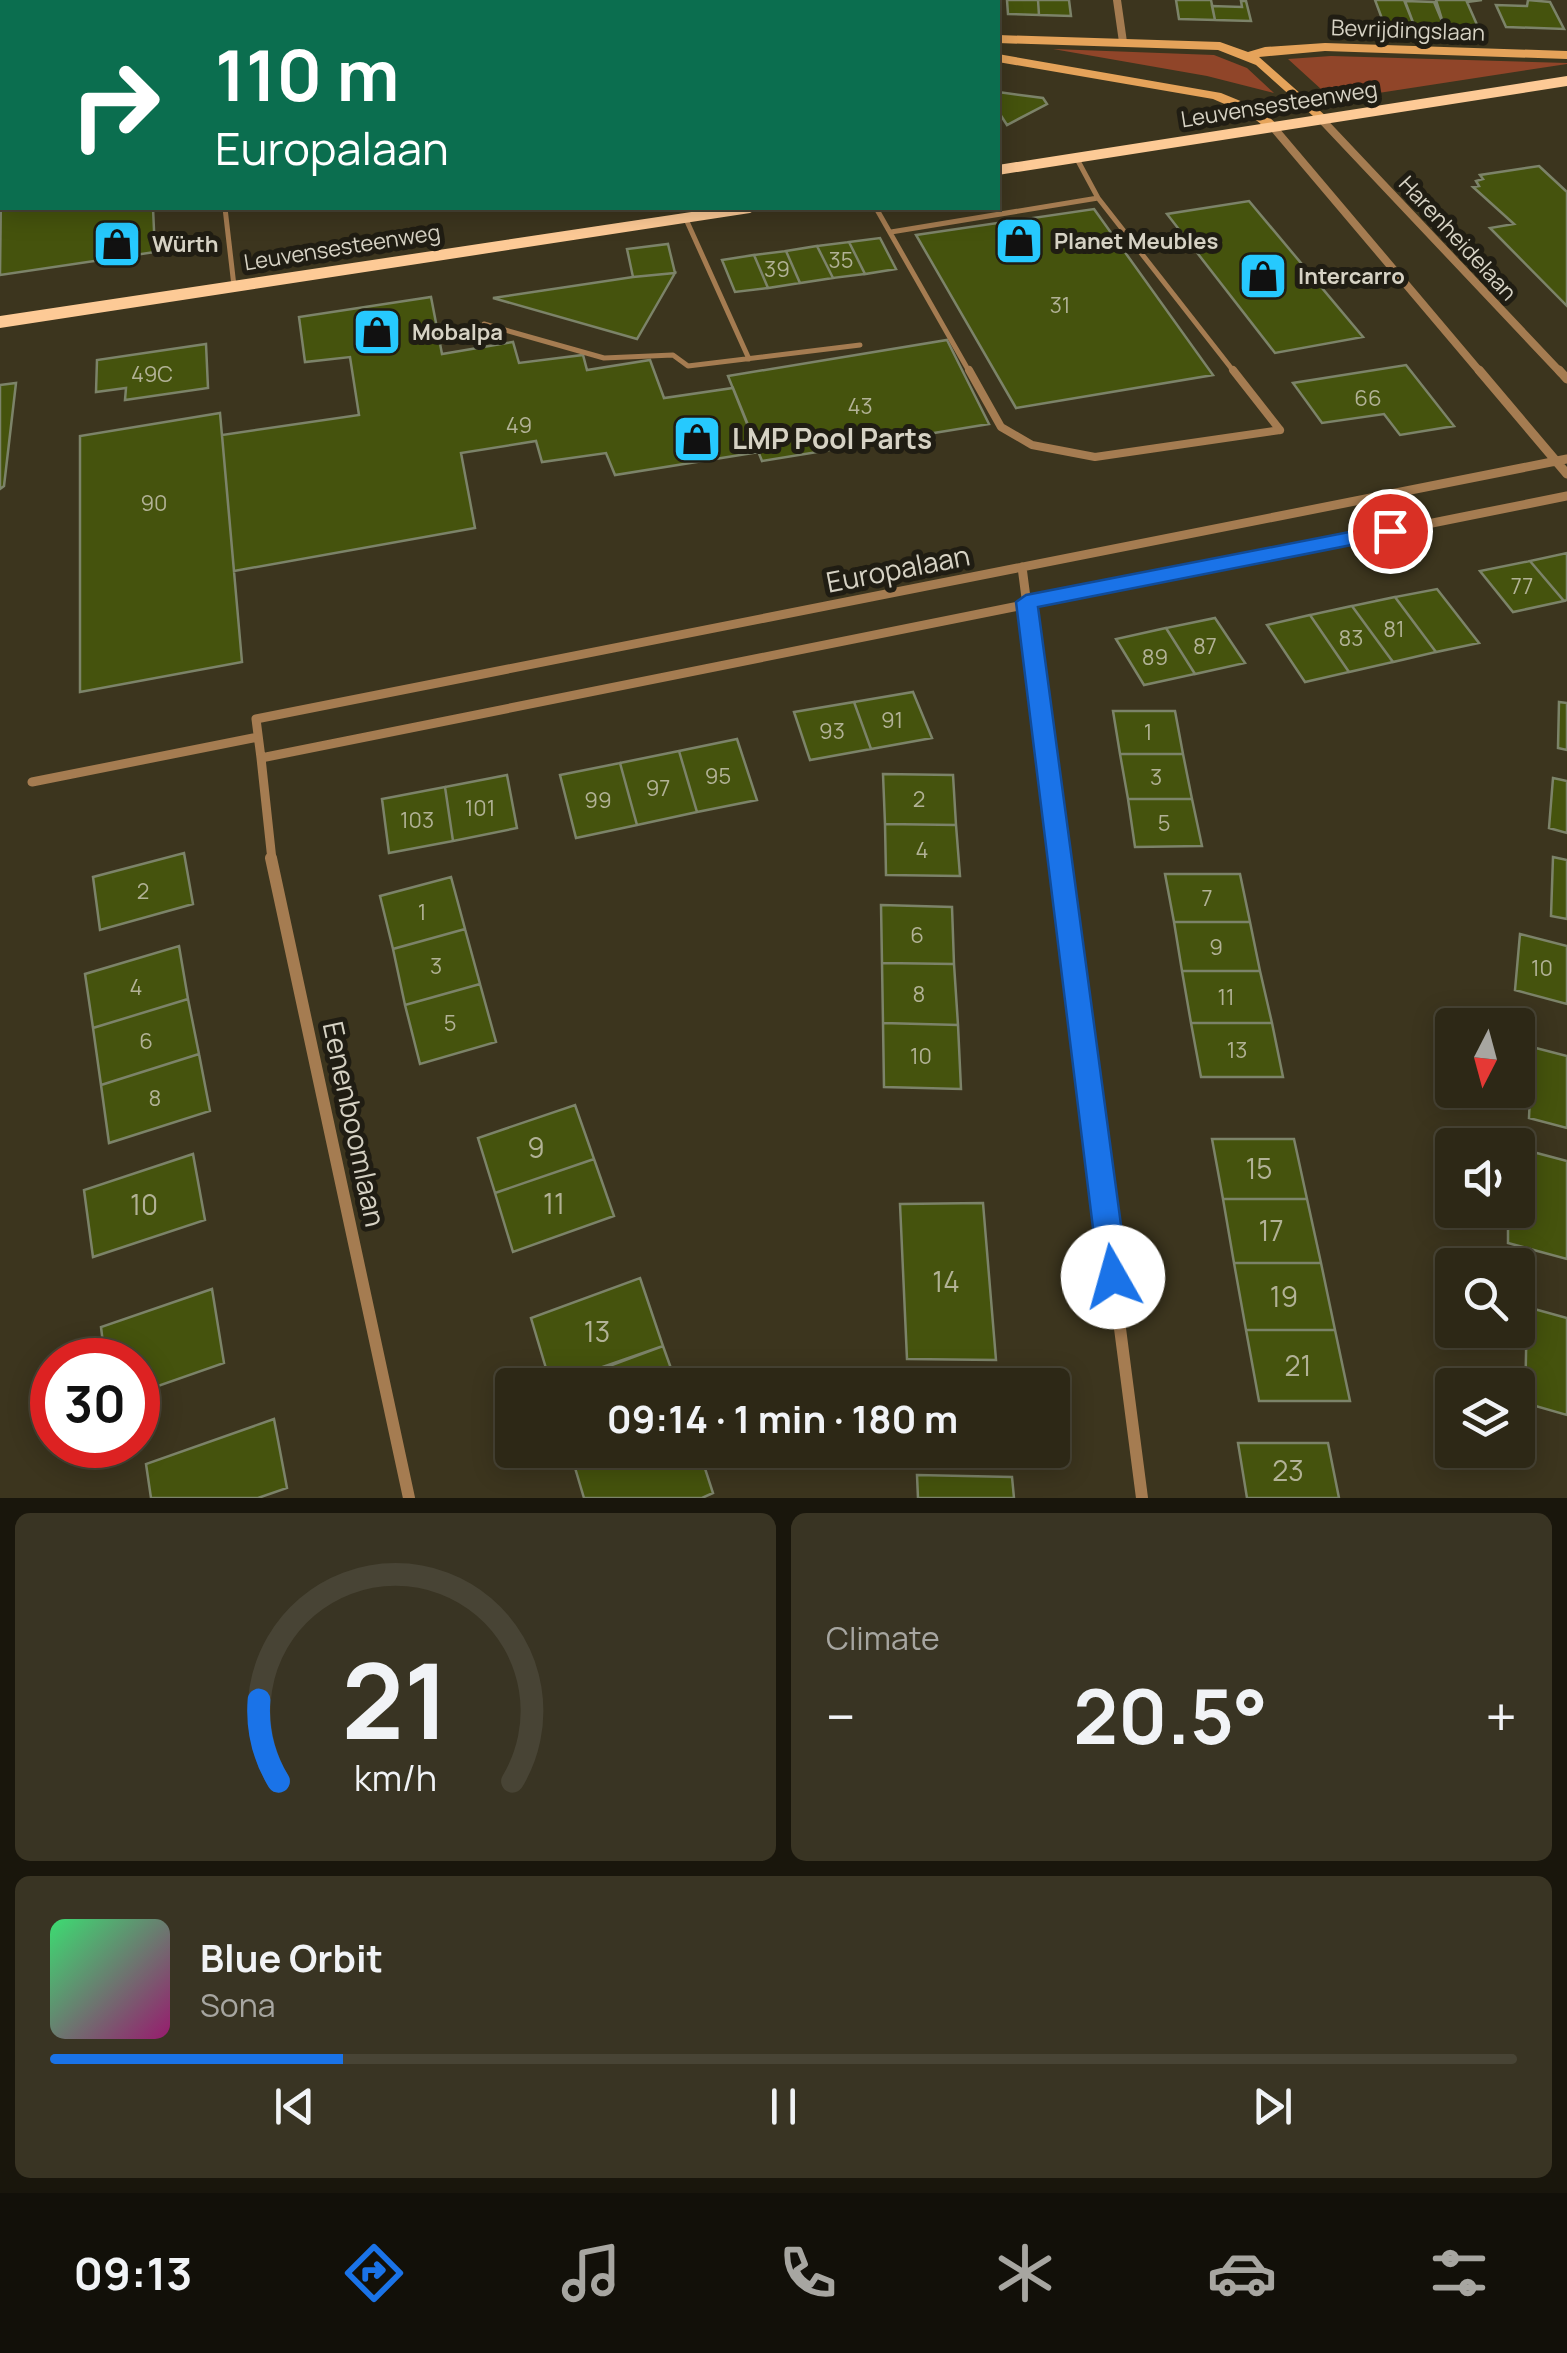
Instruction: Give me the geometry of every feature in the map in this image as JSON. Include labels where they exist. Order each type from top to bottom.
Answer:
[{"type":"main road","name":"Leuvensesteenweg","points":[[1000,170],[1567,82]]},
{"type":"main road","name":"Leuvensesteenweg","points":[[0,322],[737,210]]},
{"type":"street","points":[[1117,0],[1123,42]]},
{"type":"street","name":"Bevrijdingslaan","points":[[1000,39],[1220,46],[1250,56],[1282,78],[1322,120]]},
{"type":"street","name":"Bevrijdingslaan","points":[[1250,56],[1325,46],[1567,55]]},
{"type":"street","points":[[1000,58],[1216,96],[1255,112],[1273,127],[1562,460],[1567,474]]},
{"type":"street","name":"Harenheidelaan","points":[[1322,120],[1567,380]]},
{"type":"street","name":"Europalaan","points":[[258,737],[256,718],[1562,460]]},
{"type":"street","name":"Europalaan","points":[[261,758],[1567,496]]},
{"type":"street","points":[[1022,567],[1142,1498]]},
{"type":"street","points":[[32,782],[258,737],[261,758]]},
{"type":"street","name":"Eenenboomlaan","points":[[261,758],[270,847],[409,1498]]},
{"type":"lane","points":[[877,210],[1001,427],[1032,445],[1095,457],[1280,430],[1098,198],[1077,159]]},
{"type":"lane","points":[[891,232],[1098,198]]},
{"type":"lane","points":[[225,210],[234,286]]},
{"type":"lane","points":[[685,218],[749,359]]},
{"type":"lane","points":[[484,324],[604,358],[673,355],[688,366],[860,345]]},
{"type":"shaded area","points":[[1053,49],[1214,55],[1247,68],[1274,93],[1207,76]]},
{"type":"shaded area","points":[[1331,56],[1567,64],[1333,100],[1288,59]]},
{"type":"building","points":[[1007,0],[1038,0],[1039,15],[1008,14]]},
{"type":"building","points":[[1038,0],[1069,0],[1071,16],[1039,15]]},
{"type":"building","points":[[1176,0],[1211,0],[1215,20],[1179,19]]},
{"type":"building","points":[[1375,0],[1404,0],[1414,25],[1384,24]]},
{"type":"building","points":[[1436,0],[1482,0],[1467,2],[1478,27],[1444,26]]},
{"type":"building","points":[[1528,0],[1550,2],[1564,29],[1506,27],[1496,5],[1527,6]]},
{"type":"building","points":[[1241,1],[1246,1],[1251,21],[1215,20],[1212,6],[1242,7]]},
{"type":"building","points":[[1405,1],[1434,2],[1444,26],[1414,25]]},
{"type":"building","points":[[1000,92],[1043,98],[1047,104],[1007,125],[1000,114]]},
{"type":"building","points":[[1539,166],[1567,192],[1567,306],[1490,228],[1514,224],[1473,187],[1479,186],[1476,181],[1483,179],[1480,175]]},
{"type":"building","name":"Intercarro","points":[[1249,201],[1363,337],[1275,353],[1167,214]]},
{"type":"building","points":[[1094,209],[1213,375],[1016,408],[916,235]]},
{"type":"building","points":[[1,210],[153,210],[155,252],[0,275]]},
{"type":"building","points":[[880,238],[896,269],[865,274],[849,242]]},
{"type":"building","points":[[849,242],[865,274],[833,278],[817,246]]},
{"type":"building","points":[[668,244],[675,273],[633,277],[627,249]]},
{"type":"building","points":[[817,246],[833,278],[800,283],[786,251]]},
{"type":"building","points":[[786,251],[800,283],[768,288],[754,255]]},
{"type":"building","points":[[754,255],[768,288],[735,292],[722,260]]},
{"type":"building","points":[[675,273],[637,339],[493,298],[633,277]]},
{"type":"building","points":[[431,297],[442,354],[513,342],[519,363],[583,355],[587,370],[650,360],[664,398],[733,388],[759,452],[615,475],[606,453],[542,462],[536,441],[461,453],[475,528],[234,571],[222,435],[359,415],[350,357],[305,362],[299,317]]},
{"type":"building","points":[[947,340],[989,424],[762,461],[728,376]]},
{"type":"building","points":[[206,344],[208,388],[125,400],[126,388],[96,392],[97,360]]},
{"type":"building","points":[[1406,365],[1454,426],[1400,435],[1384,414],[1322,423],[1293,383]]},
{"type":"building","points":[[16,383],[4,486],[0,489],[0,385]]},
{"type":"building","points":[[220,413],[242,662],[80,692],[80,436]]},
{"type":"building","points":[[1567,553],[1567,600],[1564,601],[1530,561]]},
{"type":"building","points":[[1530,561],[1564,601],[1513,612],[1480,571]]},
{"type":"building","points":[[1437,589],[1479,643],[1436,652],[1395,597]]},
{"type":"building","points":[[1395,597],[1436,652],[1393,662],[1352,606]]},
{"type":"building","points":[[1352,606],[1393,662],[1349,672],[1310,615]]},
{"type":"building","points":[[1310,615],[1349,672],[1305,682],[1267,625]]},
{"type":"building","points":[[1215,618],[1245,663],[1195,674],[1166,628]]},
{"type":"building","points":[[1166,628],[1195,674],[1144,685],[1116,639]]},
{"type":"building","points":[[913,692],[932,738],[871,749],[854,702]]},
{"type":"building","points":[[854,702],[871,749],[810,760],[794,712]]},
{"type":"building","points":[[1559,702],[1567,703],[1567,750],[1558,748]]},
{"type":"building","points":[[1113,711],[1175,711],[1183,754],[1120,754]]},
{"type":"building","points":[[737,739],[757,800],[697,812],[679,751]]},
{"type":"building","points":[[679,751],[697,812],[637,825],[620,763]]},
{"type":"building","points":[[1120,754],[1183,754],[1192,799],[1128,799]]},
{"type":"building","points":[[620,763],[637,825],[576,838],[560,775]]},
{"type":"building","points":[[883,774],[953,775],[956,825],[885,824]]},
{"type":"building","points":[[507,775],[517,828],[453,841],[445,787]]},
{"type":"building","points":[[1553,778],[1567,781],[1567,833],[1549,828]]},
{"type":"building","points":[[445,787],[453,841],[389,853],[382,799]]},
{"type":"building","points":[[1128,799],[1192,799],[1202,846],[1135,847]]},
{"type":"building","points":[[885,824],[956,825],[960,876],[886,875]]},
{"type":"building","points":[[184,853],[193,904],[100,930],[93,877]]},
{"type":"building","points":[[1553,857],[1567,860],[1567,919],[1551,916]]},
{"type":"building","points":[[1165,874],[1240,874],[1250,922],[1174,922]]},
{"type":"building","points":[[451,877],[465,929],[393,949],[380,896]]},
{"type":"building","points":[[881,905],[952,907],[954,964],[882,963]]},
{"type":"building","points":[[1174,922],[1250,922],[1260,971],[1182,971]]},
{"type":"building","points":[[465,929],[480,984],[405,1005],[393,949]]},
{"type":"building","points":[[1520,934],[1567,946],[1567,1004],[1515,990]]},
{"type":"building","points":[[179,946],[188,999],[93,1028],[85,974]]},
{"type":"building","points":[[882,963],[954,964],[958,1025],[883,1023]]},
{"type":"building","points":[[1182,971],[1260,971],[1272,1023],[1191,1023]]},
{"type":"building","points":[[480,984],[496,1042],[420,1064],[405,1005]]},
{"type":"building","points":[[188,999],[199,1054],[101,1085],[93,1028]]},
{"type":"building","points":[[883,1023],[958,1025],[961,1089],[884,1087]]},
{"type":"building","points":[[1191,1023],[1272,1023],[1283,1077],[1201,1077]]},
{"type":"building","points":[[1535,1048],[1567,1056],[1567,1128],[1529,1118],[1529,1108],[1535,1108]]},
{"type":"building","points":[[199,1054],[210,1111],[109,1143],[101,1085]]},
{"type":"building","points":[[575,1105],[594,1159],[495,1193],[478,1138]]},
{"type":"building","points":[[1212,1139],[1294,1139],[1307,1199],[1223,1199]]},
{"type":"building","points":[[1535,1153],[1567,1161],[1567,1259],[1508,1243],[1508,1228],[1535,1228]]},
{"type":"building","points":[[193,1154],[205,1220],[93,1257],[84,1190]]},
{"type":"building","points":[[594,1159],[614,1216],[513,1252],[495,1193]]},
{"type":"building","points":[[1223,1199],[1307,1199],[1321,1263],[1234,1263]]},
{"type":"building","points":[[983,1203],[996,1360],[907,1359],[900,1204]]},
{"type":"building","points":[[1234,1263],[1321,1263],[1335,1330],[1246,1330]]},
{"type":"building","points":[[640,1278],[663,1346],[600,1368],[546,1368],[531,1318]]},
{"type":"building","points":[[212,1289],[224,1363],[160,1385],[160,1338],[102,1338],[101,1327]]},
{"type":"building","points":[[1535,1309],[1567,1318],[1567,1415],[1535,1406],[1535,1368],[1526,1368],[1526,1348],[1535,1348]]},
{"type":"building","points":[[1246,1330],[1335,1330],[1350,1401],[1259,1401]]},
{"type":"building","points":[[663,1346],[671,1368],[604,1368]]},
{"type":"building","points":[[274,1419],[287,1488],[258,1498],[151,1498],[147,1468],[160,1468],[160,1459]]},
{"type":"building","points":[[1238,1443],[1328,1443],[1339,1498],[1247,1498]]},
{"type":"building","points":[[575,1468],[705,1468],[713,1493],[702,1498],[584,1498]]},
{"type":"building","points":[[917,1475],[1012,1477],[1014,1498],[918,1498]]},
{"type":"place","name":"Planet Meubles","points":[[1019,241]]},
{"type":"place","name":"Würth","points":[[117,244]]},
{"type":"place","name":"Intercarro","points":[[1263,276]]},
{"type":"place","name":"Mobalpa","points":[[377,332]]},
{"type":"place","name":"LMP Pool Parts","points":[[697,439]]},
{"type":"route","points":[[1113,1277],[1026,602],[1390,531]]}]
